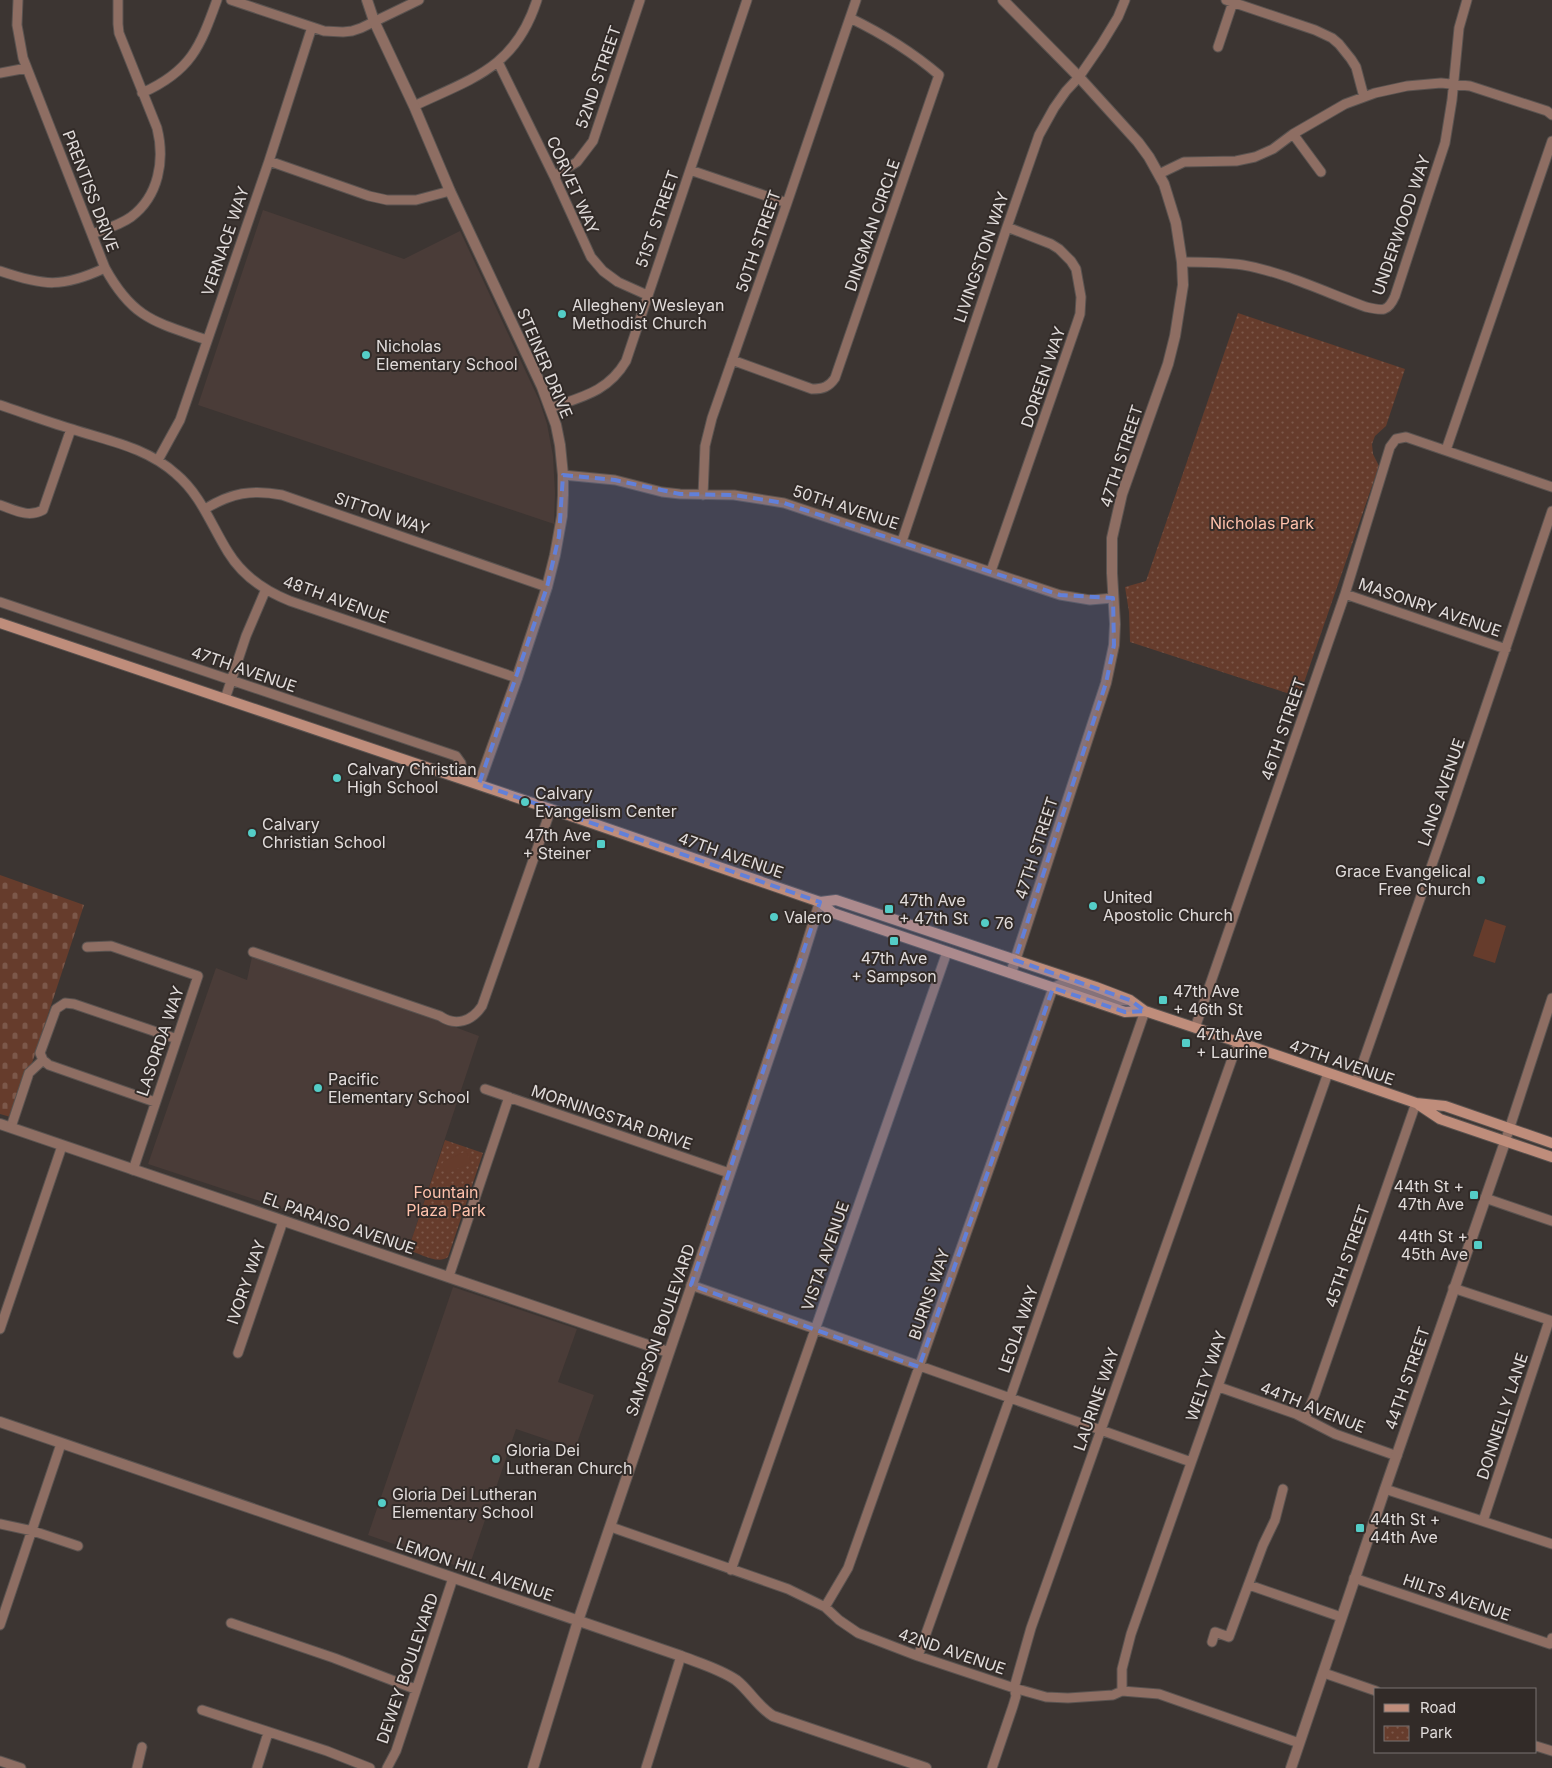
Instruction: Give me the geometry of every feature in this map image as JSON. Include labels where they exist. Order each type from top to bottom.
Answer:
[{"type":"main road","name":"47TH AVENUE","points":[[0,623],[479,784],[820,902],[832,913],[1053,988],[1125,1012],[1145,1012],[1416,1103],[1445,1106],[1552,1143]]},
{"type":"main road","name":"47TH AVENUE","points":[[820,902],[836,900],[1015,960],[1130,1000],[1145,1012]]},
{"type":"main road","name":"47TH AVENUE","points":[[1416,1103],[1440,1119],[1552,1158]]},
{"type":"street","name":"PRENTISS DRIVE","points":[[18,0],[18,36],[27,68],[104,268],[123,298],[141,314],[161,324],[207,340]]},
{"type":"street","points":[[92,234],[113,227],[131,217],[145,203],[155,185],[160,165],[159,138],[119,33],[118,0]]},
{"type":"street","points":[[142,93],[166,81],[192,56],[202,40],[217,0]]},
{"type":"street","points":[[231,0],[312,27],[334,32],[352,32],[419,0]]},
{"type":"street","name":"STEINER DRIVE","points":[[367,0],[374,21],[414,106],[450,191],[542,387],[556,425],[563,475],[562,516],[559,536],[547,587],[479,784]]},
{"type":"street","points":[[414,106],[474,78],[498,62],[512,49],[523,34],[532,17],[537,0]]},
{"type":"street","name":"52ND STREET","points":[[554,176],[577,162],[592,141],[640,0]]},
{"type":"street","name":"51ST STREET","points":[[550,408],[601,389],[615,377],[629,353],[647,294],[748,0]]},
{"type":"street","name":"50TH STREET","points":[[703,495],[703,466],[710,427],[856,0]]},
{"type":"street","name":"47TH STREET","points":[[1003,0],[1080,77],[1138,142],[1159,174],[1174,216],[1182,262],[1183,285],[1176,336],[1168,364],[1116,516],[1112,550],[1114,645],[1106,682],[1010,973]]},
{"type":"street","name":"LIVINGSTON WAY","points":[[902,541],[1006,227],[1044,126],[1066,91],[1080,77],[1102,45],[1118,17],[1125,0]]},
{"type":"street","name":"UNDERWOOD WAY","points":[[1182,262],[1220,263],[1255,268],[1278,274],[1366,307],[1385,310],[1391,306],[1396,296],[1445,144],[1459,28],[1467,0]]},
{"type":"street","points":[[1218,47],[1230,1],[1315,30],[1332,38],[1339,44],[1356,67],[1364,97]]},
{"type":"street","name":"DINGMAN CIRCLE","points":[[732,360],[812,389],[826,388],[835,378],[939,75],[903,46],[850,18]]},
{"type":"street","name":"VERNACE WAY","points":[[158,460],[180,420],[269,161],[312,27]]},
{"type":"street","name":"CORVET WAY","points":[[498,62],[554,176],[586,249],[596,265],[618,282],[647,294]]},
{"type":"street","points":[[0,72],[27,68]]},
{"type":"street","points":[[1159,174],[1184,162],[1236,160],[1255,157],[1273,149],[1293,134],[1345,104],[1407,86],[1453,83],[1492,92],[1552,114]]},
{"type":"street","points":[[1293,134],[1321,172]]},
{"type":"street","points":[[1552,141],[1446,450],[1552,487]]},
{"type":"street","points":[[269,161],[378,198],[397,201],[416,200],[450,191]]},
{"type":"street","points":[[690,170],[788,203]]},
{"type":"street","name":"DOREEN WAY","points":[[991,571],[1074,332],[1081,306],[1076,269],[1065,254],[1043,240],[1006,227]]},
{"type":"street","points":[[0,271],[31,282],[50,284],[79,279],[104,268]]},
{"type":"street","name":"48TH AVENUE","points":[[0,405],[133,448],[158,460],[184,482],[206,509],[234,561],[250,577],[266,589],[290,601],[517,678]]},
{"type":"street","points":[[0,505],[34,515],[43,510],[71,429]]},
{"type":"street","name":"46TH STREET","points":[[1195,1028],[1344,594],[1390,448],[1396,439],[1406,437],[1446,450]]},
{"type":"street","name":"50TH AVENUE","points":[[563,475],[615,480],[662,492],[752,497],[784,503],[1060,595],[1090,600],[1113,598]]},
{"type":"street","name":"SITTON WAY","points":[[206,509],[226,498],[241,494],[262,492],[282,494],[547,587]]},
{"type":"street","name":"LANG AVENUE","points":[[1356,1082],[1552,511]]},
{"type":"street","points":[[225,699],[246,636],[266,589]]},
{"type":"street","name":"MASONRY AVENUE","points":[[1344,594],[1506,649]]},
{"type":"street","name":"47TH AVENUE","points":[[0,602],[456,756],[460,763],[463,779]]},
{"type":"street","points":[[253,952],[450,1021],[462,1022],[468,1020],[478,1013],[482,1006],[551,809]]},
{"type":"street","name":"SAMPSON BOULEVARD","points":[[533,1768],[578,1621],[820,902]]},
{"type":"street","name":"LASORDA WAY","points":[[87,947],[111,946],[198,976],[133,1170]]},
{"type":"street","name":"VISTA AVENUE","points":[[731,1570],[947,952]]},
{"type":"street","points":[[1053,988],[1062,984],[1110,1000],[1130,1000]]},
{"type":"street","name":"BURNS WAY","points":[[825,1607],[848,1568],[1053,988]]},
{"type":"street","name":"44TH STREET","points":[[1291,1768],[1354,1578],[1505,1142],[1552,998]]},
{"type":"street","points":[[155,1102],[49,1065],[43,1060],[40,1053],[56,1009],[65,1003],[74,1004],[177,1039]]},
{"type":"street","name":"LEOLA WAY","points":[[918,1656],[1145,1012]]},
{"type":"street","name":"LAURINE WAY","points":[[992,1768],[1016,1696],[1014,1688],[1031,1628],[1238,1042]]},
{"type":"street","points":[[11,1128],[29,1072],[43,1060]]},
{"type":"street","name":"WELTY WAY","points":[[1122,1691],[1122,1669],[1131,1634],[1328,1073]]},
{"type":"street","name":"MORNINGSTAR DRIVE","points":[[485,1089],[729,1173]]},
{"type":"street","points":[[449,1276],[509,1097]]},
{"type":"street","name":"45TH STREET","points":[[1305,1418],[1416,1103]]},
{"type":"street","name":"EL PARAISO AVENUE","points":[[0,1124],[668,1352]]},
{"type":"street","points":[[0,1329],[62,1146]]},
{"type":"street","points":[[1485,1198],[1552,1221]]},
{"type":"street","name":"IVORY WAY","points":[[238,1353],[283,1220]]},
{"type":"street","points":[[691,1285],[1191,1462]]},
{"type":"street","points":[[1454,1288],[1551,1321]]},
{"type":"street","name":"DONNELLY LANE","points":[[1483,1521],[1551,1321]]},
{"type":"street","name":"44TH AVENUE","points":[[1218,1387],[1305,1418],[1335,1434],[1397,1456]]},
{"type":"street","name":"LEMON HILL AVENUE","points":[[0,1422],[682,1656],[736,1680],[763,1710],[772,1716],[926,1768]]},
{"type":"street","points":[[0,1625],[61,1444]]},
{"type":"street","points":[[1212,1642],[1215,1632],[1229,1637],[1263,1545],[1275,1520],[1284,1489]]},
{"type":"street","points":[[1385,1489],[1552,1544]]},
{"type":"street","points":[[0,1524],[33,1531],[78,1546]]},
{"type":"street","name":"42ND AVENUE","points":[[611,1527],[731,1570],[788,1588],[825,1607],[839,1620],[858,1633],[918,1656],[1014,1688],[1046,1697],[1068,1698],[1113,1695],[1122,1691],[1148,1692],[1170,1697],[1299,1743]]},
{"type":"street","name":"DEWEY BOULEVARD","points":[[387,1768],[396,1751],[453,1578]]},
{"type":"street","name":"HILTS AVENUE","points":[[1354,1578],[1551,1641]]},
{"type":"street","points":[[1249,1585],[1342,1617]]},
{"type":"street","points":[[231,1623],[334,1658],[415,1689]]},
{"type":"street","points":[[646,1768],[682,1656]]},
{"type":"street","points":[[1324,1673],[1374,1690]]},
{"type":"street","points":[[202,1710],[370,1768]]},
{"type":"street","points":[[256,1768],[268,1733]]},
{"type":"street","points":[[1537,1746],[1552,1751]]},
{"type":"street","points":[[137,1768],[142,1747]]},
{"type":"street","points":[[0,1761],[21,1768]]},
{"type":"highlighted area","points":[[563,475],[615,480],[680,494],[734,495],[784,503],[1060,595],[1113,598],[1114,645],[1106,683],[1015,960],[1130,1000],[1145,1011],[1125,1012],[1053,988],[919,1367],[691,1285],[820,902],[479,784],[547,587],[559,536]]},
{"type":"shaded area","name":"Nicholas Elementary School","points":[[263,210],[404,259],[460,231],[539,400],[547,424],[553,456],[554,524],[198,405]]},
{"type":"shaded area","name":"Pacific Elementary School","points":[[253,952],[479,1036],[408,1250],[148,1164],[216,968],[247,980]]},
{"type":"shaded area","points":[[453,1287],[577,1329],[558,1382],[594,1395],[575,1449],[516,1429],[468,1570],[368,1535]]},
{"type":"green space","name":"Nicholas Park","points":[[1238,313],[1405,369],[1386,426],[1375,436],[1372,444],[1373,454],[1379,466],[1299,697],[1130,642],[1129,612],[1125,587],[1146,581]]},
{"type":"green space","points":[[0,875],[84,905],[14,1118],[0,1114]]},
{"type":"green space","points":[[1485,919],[1506,926],[1495,963],[1473,956]]},
{"type":"green space","name":"Fountain Plaza Park","points":[[445,1140],[483,1153],[448,1257],[439,1260],[408,1250]]},
{"type":"green space","points":[[466,1151],[471,1162],[447,1174],[442,1164],[443,1162]]},
{"type":"place","name":"Allegheny Wesleyan Methodist Church","points":[[562,314]]},
{"type":"place","name":"Nicholas Elementary School","points":[[366,355]]},
{"type":"place","name":"Calvary Christian High School","points":[[337,778]]},
{"type":"place","name":"Calvary Evangelism Center","points":[[525,802]]},
{"type":"place","name":"Calvary Christian School","points":[[252,833]]},
{"type":"place","name":"47th Ave + Steiner","points":[[601,844]]},
{"type":"place","name":"Grace Evangelical Free Church","points":[[1481,880]]},
{"type":"place","name":"United Apostolic Church","points":[[1093,906]]},
{"type":"place","name":"47th Ave + 47th St","points":[[889,909]]},
{"type":"place","name":"Valero","points":[[774,917]]},
{"type":"place","name":"76","points":[[985,923]]},
{"type":"place","name":"47th Ave + Sampson","points":[[894,941]]},
{"type":"place","name":"47th Ave + 46th St","points":[[1163,1000]]},
{"type":"place","name":"47th Ave + Laurine","points":[[1186,1043]]},
{"type":"place","name":"Pacific Elementary School","points":[[318,1088]]},
{"type":"place","name":"44th St + 47th Ave","points":[[1474,1195]]},
{"type":"place","name":"44th St + 45th Ave","points":[[1478,1245]]},
{"type":"place","name":"Gloria Dei Lutheran Church","points":[[496,1459]]},
{"type":"place","name":"Gloria Dei Lutheran Elementary School","points":[[382,1503]]},
{"type":"place","name":"44th St + 44th Ave","points":[[1360,1528]]}]
